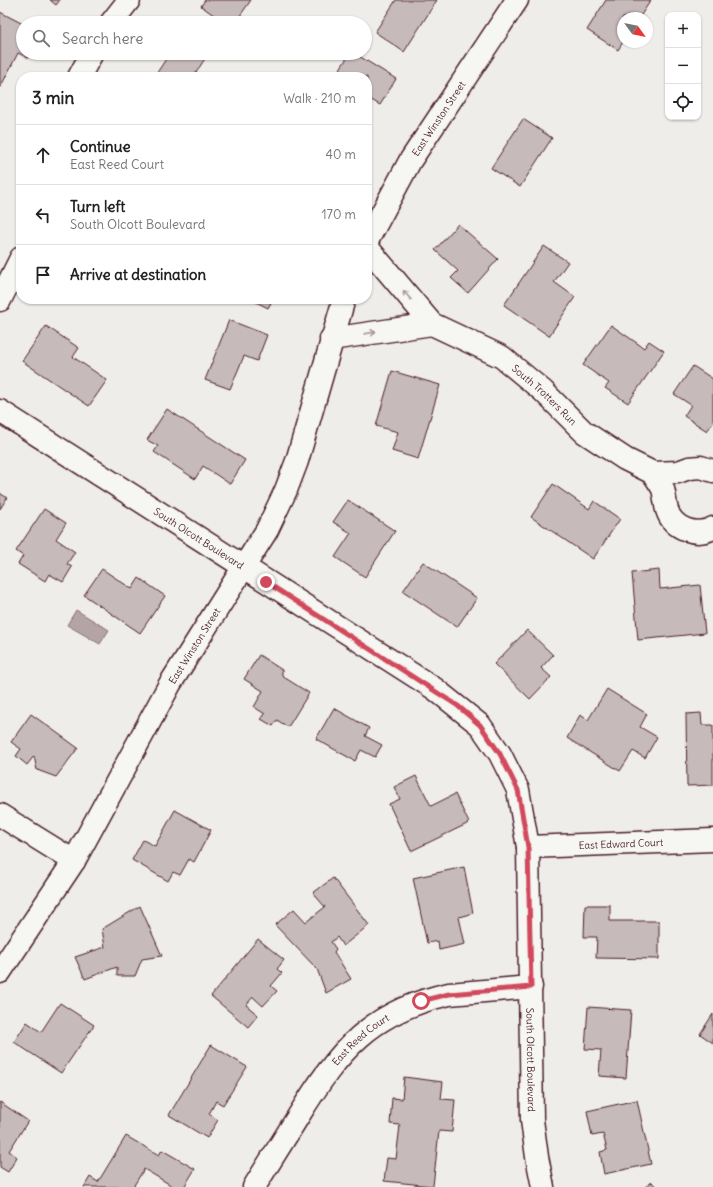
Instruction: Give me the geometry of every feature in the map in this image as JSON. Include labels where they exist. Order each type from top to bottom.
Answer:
[{"type":"street","points":[[116,16],[129,0]]},
{"type":"street","name":"East Winston Street","points":[[372,232],[410,161],[517,0]]},
{"type":"street","points":[[82,72],[88,60]]},
{"type":"street","name":"South Trotters Run","points":[[372,253],[432,324],[502,357],[543,390],[584,432],[625,459],[653,473],[664,474],[700,467],[713,471]]},
{"type":"street","points":[[0,300],[16,268]]},
{"type":"street","name":"East Winston Street","points":[[0,972],[74,861],[170,684],[267,530],[286,490],[297,460],[342,304]]},
{"type":"street","points":[[331,339],[432,324]]},
{"type":"street","name":"South Olcott Boulevard","points":[[0,411],[435,689],[480,725],[500,754],[518,790],[528,847],[532,1120],[536,1157],[543,1187]]},
{"type":"street","points":[[653,473],[663,490],[667,511],[672,520],[681,528],[691,531],[701,532],[713,528]]},
{"type":"street","points":[[0,815],[74,861]]},
{"type":"street","name":"East Edward Court","points":[[528,847],[713,840]]},
{"type":"street","name":"East Reed Court","points":[[254,1187],[328,1070],[351,1043],[373,1025],[398,1010],[436,996],[531,987]]},
{"type":"shaded area","points":[[76,610],[109,630],[100,644],[67,625]]},
{"type":"building","points":[[50,0],[60,0],[56,5]]},
{"type":"building","points":[[205,0],[251,0],[240,16],[215,16],[201,6]]},
{"type":"building","points":[[396,0],[437,0],[404,52],[375,32]]},
{"type":"building","points":[[606,0],[651,0],[643,12],[617,12],[617,48],[619,48],[618,50],[587,30]]},
{"type":"building","points":[[0,12],[16,20],[16,57],[0,88]]},
{"type":"building","points":[[165,60],[204,60],[196,72],[157,72]]},
{"type":"building","points":[[346,60],[365,60],[396,79],[380,105],[372,100],[372,72],[338,72]]},
{"type":"building","points":[[523,119],[552,138],[520,187],[491,168]]},
{"type":"building","points":[[458,224],[498,259],[468,293],[451,278],[458,271],[435,250]]},
{"type":"building","points":[[544,246],[568,262],[554,282],[575,297],[549,336],[504,305]]},
{"type":"building","points":[[260,304],[270,304],[268,308]]},
{"type":"building","points":[[229,320],[267,335],[257,361],[244,356],[230,389],[205,380]]},
{"type":"building","points":[[611,325],[644,348],[649,341],[664,351],[628,403],[605,388],[609,383],[583,365]]},
{"type":"building","points":[[46,326],[79,348],[73,357],[107,380],[89,406],[22,361]]},
{"type":"building","points":[[693,366],[713,379],[713,423],[707,431],[684,416],[691,405],[674,394]]},
{"type":"building","points":[[392,371],[440,385],[418,459],[392,451],[398,432],[376,426]]},
{"type":"building","points":[[167,409],[245,460],[230,484],[203,466],[195,479],[154,452],[158,446],[147,440]]},
{"type":"building","points":[[553,484],[589,509],[594,501],[620,519],[593,559],[531,517]]},
{"type":"building","points":[[0,493],[7,498],[0,509]]},
{"type":"building","points":[[348,500],[395,531],[365,577],[335,557],[351,533],[333,522]]},
{"type":"building","points":[[44,509],[66,523],[56,539],[75,552],[67,564],[72,567],[63,582],[49,574],[45,581],[18,564],[23,556],[16,551]]},
{"type":"building","points":[[423,562],[477,598],[457,627],[403,591]]},
{"type":"building","points":[[102,569],[132,589],[139,578],[165,596],[140,633],[84,595]]},
{"type":"building","points":[[659,570],[660,589],[700,585],[705,633],[638,640],[632,573]]},
{"type":"building","points":[[527,630],[553,655],[541,668],[551,677],[530,699],[494,664]]},
{"type":"building","points":[[259,655],[282,670],[282,676],[309,693],[288,727],[277,720],[273,726],[261,719],[265,714],[254,707],[263,691],[244,679]]},
{"type":"building","points":[[607,689],[647,714],[640,727],[657,737],[645,758],[633,751],[620,771],[567,738],[580,715],[588,720]]},
{"type":"building","points":[[334,708],[369,728],[365,736],[382,745],[375,757],[361,750],[355,761],[316,739]]},
{"type":"building","points":[[701,713],[702,725],[713,725],[713,785],[687,786],[686,714]]},
{"type":"building","points":[[31,714],[78,748],[56,777],[37,770],[34,756],[27,765],[16,756],[21,749],[11,742]]},
{"type":"building","points":[[416,776],[431,806],[455,794],[469,823],[411,851],[389,804],[400,799],[394,787]]},
{"type":"building","points":[[175,810],[211,830],[194,862],[189,859],[180,875],[173,872],[168,881],[132,860],[143,840],[155,846]]},
{"type":"building","points":[[464,867],[473,913],[459,917],[465,944],[439,950],[438,941],[427,943],[413,878]]},
{"type":"building","points":[[333,878],[369,925],[343,946],[337,937],[331,942],[336,949],[334,952],[351,979],[326,993],[317,969],[275,925],[294,909],[306,922],[325,907],[313,893]]},
{"type":"building","points":[[585,905],[610,905],[610,921],[659,921],[659,959],[596,958],[597,937],[584,937]]},
{"type":"building","points":[[140,906],[162,956],[142,959],[135,976],[117,976],[117,967],[85,979],[75,957],[105,947],[102,929]]},
{"type":"building","points":[[258,939],[284,960],[277,969],[282,973],[271,986],[277,991],[263,1006],[253,997],[246,1005],[258,1015],[248,1027],[211,996]]},
{"type":"building","points":[[60,1003],[94,1025],[61,1073],[14,1042],[27,1022],[41,1032]]},
{"type":"building","points":[[588,1007],[631,1010],[626,1078],[599,1076],[601,1050],[585,1049]]},
{"type":"building","points":[[713,1014],[713,1043],[700,1034]]},
{"type":"building","points":[[211,1045],[247,1067],[223,1105],[216,1101],[209,1114],[218,1120],[207,1138],[169,1115]]},
{"type":"building","points":[[404,1077],[443,1082],[441,1099],[455,1100],[452,1132],[439,1131],[433,1186],[384,1181],[387,1158],[396,1159],[400,1125],[390,1124],[392,1098],[402,1099]]},
{"type":"building","points":[[637,1100],[651,1164],[604,1174],[600,1152],[607,1150],[603,1134],[592,1136],[587,1111]]},
{"type":"building","points":[[0,1102],[28,1121],[9,1151],[17,1157],[8,1172],[0,1167]]},
{"type":"building","points":[[126,1136],[159,1155],[162,1150],[195,1169],[184,1187],[174,1187],[144,1169],[133,1187],[84,1187],[90,1177],[98,1182]]},
{"type":"building","points":[[652,1182],[656,1187],[645,1187]]},
{"type":"route","points":[[266,582],[435,689],[458,706],[480,725],[500,754],[518,790],[528,847],[531,987],[449,994],[436,996],[421,1001]]}]
